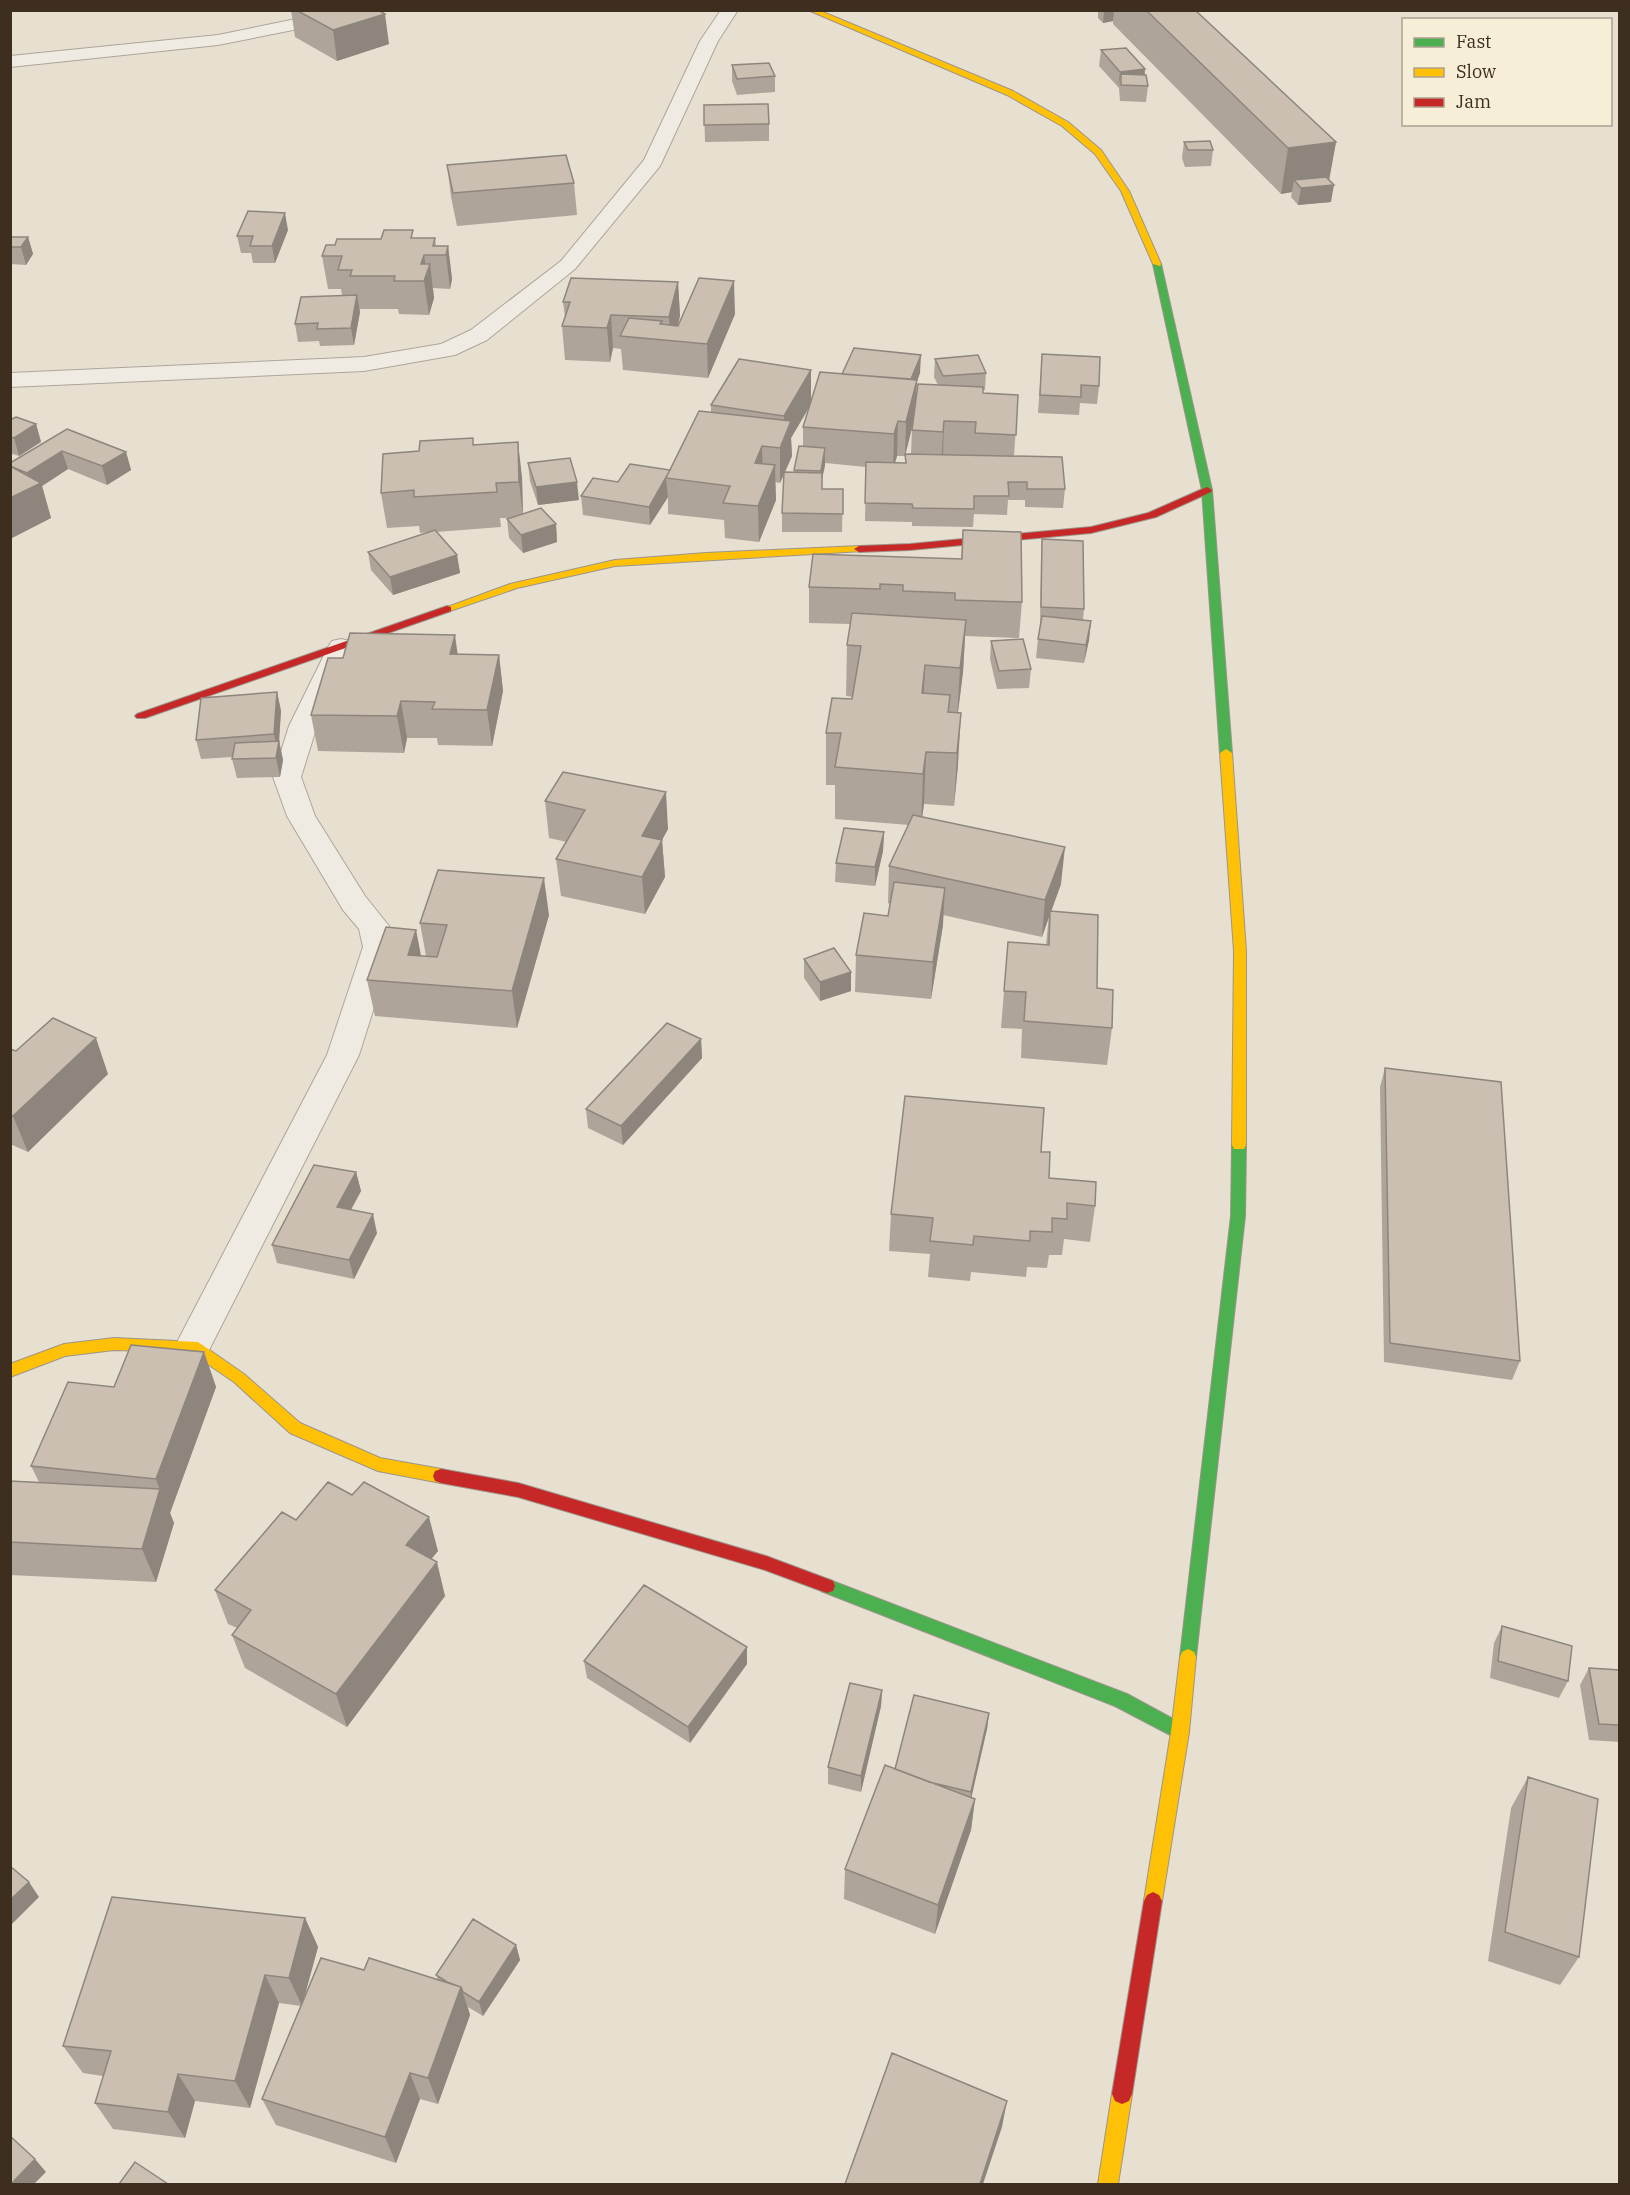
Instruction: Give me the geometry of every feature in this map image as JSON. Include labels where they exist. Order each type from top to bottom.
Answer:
[{"type":"street","points":[[10,62],[194,43],[369,10]]},
{"type":"street","points":[[10,380],[364,364],[447,350],[479,336],[568,265],[653,162],[709,41],[730,10]]},
{"type":"street","points":[[811,10],[1010,93],[1065,124],[1098,152],[1125,191],[1159,269],[1207,490],[1240,951],[1238,1216],[1180,1732],[1108,2184]]},
{"type":"street","points":[[141,716],[514,586],[615,563],[706,556],[910,547],[1091,530],[1152,515],[1207,490]]},
{"type":"street","points":[[193,1346],[343,1055],[378,946],[374,926],[354,903],[301,816],[287,777],[303,726],[341,647]]},
{"type":"street","points":[[10,1371],[64,1350],[114,1344],[193,1346],[239,1378],[295,1428],[378,1464],[518,1491],[766,1563],[1121,1700],[1180,1732]]},
{"type":"building","points":[[296,10],[378,10],[385,14],[333,30]]},
{"type":"building","points":[[1146,10],[1195,10],[1336,142],[1288,148]]},
{"type":"building","points":[[1126,48],[1145,69],[1120,72],[1101,50]]},
{"type":"building","points":[[769,63],[775,76],[737,79],[732,65]]},
{"type":"building","points":[[1121,74],[1146,75],[1148,86],[1121,85]]},
{"type":"building","points":[[768,104],[769,124],[704,125],[704,105]]},
{"type":"building","points":[[1210,141],[1213,150],[1188,150],[1184,142]]},
{"type":"building","points":[[566,155],[574,183],[453,193],[447,165]]},
{"type":"building","points":[[1326,177],[1334,185],[1301,188],[1294,180]]},
{"type":"building","points":[[248,211],[285,213],[272,246],[250,246],[253,236],[237,236]]},
{"type":"building","points":[[384,230],[413,230],[411,238],[435,238],[433,246],[448,246],[446,255],[424,255],[421,264],[430,264],[424,281],[394,281],[395,276],[350,276],[352,270],[338,270],[342,256],[322,256],[326,245],[335,245],[337,239],[381,239]]},
{"type":"building","points":[[10,237],[28,237],[21,247],[10,247]]},
{"type":"building","points":[[571,278],[678,282],[669,317],[611,315],[607,328],[562,326],[570,302],[563,302]]},
{"type":"building","points":[[699,278],[734,281],[707,344],[620,336],[629,318],[662,321],[660,324],[678,326]]},
{"type":"building","points":[[357,295],[351,328],[317,329],[318,323],[295,324],[301,297]]},
{"type":"building","points":[[854,348],[921,355],[911,379],[842,374]]},
{"type":"building","points":[[1042,354],[1100,357],[1099,386],[1081,385],[1081,397],[1040,395]]},
{"type":"building","points":[[978,355],[986,373],[943,376],[935,359]]},
{"type":"building","points":[[739,359],[811,370],[784,416],[711,405]]},
{"type":"building","points":[[820,372],[917,380],[906,422],[898,421],[894,434],[803,427]]},
{"type":"building","points":[[918,384],[983,387],[983,393],[1018,395],[1016,435],[975,433],[976,422],[944,421],[943,432],[912,430]]},
{"type":"building","points":[[699,411],[791,421],[780,448],[762,446],[755,463],[775,465],[758,506],[723,503],[730,486],[666,478]]},
{"type":"building","points":[[16,417],[36,424],[14,438],[10,437],[10,420]]},
{"type":"building","points":[[67,429],[126,452],[102,466],[62,451],[27,473],[10,466],[10,463]]},
{"type":"building","points":[[473,438],[473,445],[518,442],[519,482],[496,483],[497,492],[414,497],[414,490],[381,493],[383,454],[419,451],[420,441]]},
{"type":"building","points":[[799,446],[825,448],[821,471],[794,470]]},
{"type":"building","points":[[905,454],[1062,457],[1065,489],[1027,489],[1027,482],[1008,482],[1009,496],[974,496],[974,509],[913,508],[912,504],[865,503],[866,462],[906,463]]},
{"type":"building","points":[[570,458],[577,482],[536,487],[528,463]]},
{"type":"building","points":[[630,464],[670,470],[649,507],[581,496],[593,478],[618,482]]},
{"type":"building","points":[[10,466],[41,483],[10,498]]},
{"type":"building","points":[[784,472],[822,473],[822,489],[843,489],[843,514],[782,513]]},
{"type":"building","points":[[541,508],[556,524],[521,535],[507,519]]},
{"type":"building","points":[[435,530],[457,555],[390,577],[368,552]]},
{"type":"building","points":[[963,530],[1021,532],[1022,602],[955,600],[955,593],[903,591],[903,585],[880,584],[880,589],[809,587],[813,554],[962,559]]},
{"type":"building","points":[[1042,539],[1083,541],[1084,609],[1041,607]]},
{"type":"building","points":[[852,613],[966,620],[960,668],[925,665],[922,693],[950,695],[948,712],[961,713],[957,753],[926,752],[923,774],[835,767],[841,733],[826,733],[832,698],[852,699],[861,646],[847,645]]},
{"type":"building","points":[[1042,616],[1091,621],[1086,645],[1038,639]]},
{"type":"building","points":[[350,633],[455,635],[450,654],[499,655],[487,710],[432,709],[435,702],[401,701],[397,716],[311,715],[328,658],[343,658]]},
{"type":"building","points":[[1023,639],[1031,669],[999,671],[991,641]]},
{"type":"building","points":[[277,692],[274,734],[196,740],[201,698]]},
{"type":"building","points":[[279,741],[276,758],[232,759],[235,743]]},
{"type":"building","points":[[563,772],[666,792],[642,836],[662,840],[642,877],[556,859],[585,810],[545,801]]},
{"type":"building","points":[[913,815],[1065,847],[1045,900],[889,866]]},
{"type":"building","points":[[844,828],[884,832],[875,867],[836,863]]},
{"type":"building","points":[[438,870],[544,878],[512,991],[367,980],[386,927],[416,930],[408,955],[437,957],[447,925],[420,923]]},
{"type":"building","points":[[894,882],[945,888],[933,962],[856,955],[864,913],[888,916]]},
{"type":"building","points":[[1050,911],[1098,915],[1097,988],[1113,990],[1112,1028],[1024,1021],[1026,992],[1004,991],[1008,942],[1049,945]]},
{"type":"building","points":[[834,948],[851,972],[820,982],[804,959]]},
{"type":"building","points":[[53,1018],[96,1038],[13,1116],[10,1114],[10,1049],[16,1051]]},
{"type":"building","points":[[667,1023],[701,1039],[621,1126],[586,1109]]},
{"type":"building","points":[[1385,1068],[1501,1082],[1520,1361],[1390,1343]]},
{"type":"building","points":[[905,1096],[1044,1108],[1041,1152],[1050,1152],[1049,1178],[1096,1182],[1095,1206],[1067,1203],[1067,1219],[1052,1218],[1052,1232],[1030,1231],[1030,1241],[974,1236],[973,1245],[930,1241],[933,1218],[891,1214]]},
{"type":"building","points":[[314,1165],[356,1172],[337,1207],[373,1214],[349,1260],[272,1245]]},
{"type":"building","points":[[131,1345],[204,1352],[156,1479],[31,1466],[68,1382],[114,1387]]},
{"type":"building","points":[[10,1481],[160,1489],[142,1549],[10,1542]]},
{"type":"building","points":[[328,1482],[352,1495],[364,1482],[429,1517],[406,1545],[437,1562],[336,1694],[232,1635],[251,1610],[215,1590],[282,1512],[296,1520]]},
{"type":"building","points":[[644,1585],[747,1647],[688,1727],[584,1661]]},
{"type":"building","points":[[1502,1626],[1572,1646],[1568,1681],[1498,1661]]},
{"type":"building","points":[[1589,1668],[1620,1670],[1620,1725],[1599,1724]]},
{"type":"building","points":[[850,1683],[882,1690],[861,1776],[828,1767]]},
{"type":"building","points":[[914,1695],[989,1713],[971,1792],[929,1782],[895,1769]]},
{"type":"building","points":[[885,1765],[975,1799],[938,1905],[845,1869]]},
{"type":"building","points":[[1528,1777],[1598,1799],[1579,1957],[1505,1932]]},
{"type":"building","points":[[10,1866],[29,1882],[10,1900]]},
{"type":"building","points":[[112,1897],[305,1918],[289,1978],[265,1975],[235,2081],[178,2074],[168,2112],[95,2103],[111,2051],[63,2046]]},
{"type":"building","points":[[473,1919],[516,1945],[479,2002],[463,1992],[461,1987],[436,1975]]},
{"type":"building","points":[[321,1958],[364,1970],[369,1958],[461,1987],[428,2078],[410,2073],[385,2137],[262,2099]]},
{"type":"building","points":[[892,2053],[1007,2101],[980,2184],[845,2184]]},
{"type":"building","points":[[10,2136],[35,2159],[11,2184],[10,2184]]},
{"type":"building","points":[[135,2162],[168,2184],[119,2184]]},
{"type":"traffic: fast","points":[[1157,264],[1207,490],[1226,753]]},
{"type":"traffic: fast","points":[[1188,1657],[1238,1216],[1239,1145]]},
{"type":"traffic: fast","points":[[827,1586],[1121,1700],[1180,1732]]},
{"type":"traffic: slow","points":[[811,10],[1010,93],[1065,124],[1098,152],[1125,191],[1157,264]]},
{"type":"traffic: slow","points":[[447,609],[514,586],[615,563],[859,549]]},
{"type":"traffic: slow","points":[[1226,753],[1240,951],[1239,1145]]},
{"type":"traffic: slow","points":[[10,1371],[64,1350],[114,1344],[193,1346],[239,1378],[295,1428],[378,1464],[441,1476]]},
{"type":"traffic: slow","points":[[1153,1901],[1180,1732],[1188,1657]]},
{"type":"traffic: slow","points":[[1108,2184],[1122,2094]]},
{"type":"traffic: jam","points":[[859,549],[910,547],[1091,530],[1152,515],[1207,490]]},
{"type":"traffic: jam","points":[[141,716],[447,609]]},
{"type":"traffic: jam","points":[[441,1476],[518,1490],[766,1563],[827,1586]]},
{"type":"traffic: jam","points":[[1122,2094],[1153,1901]]}]
